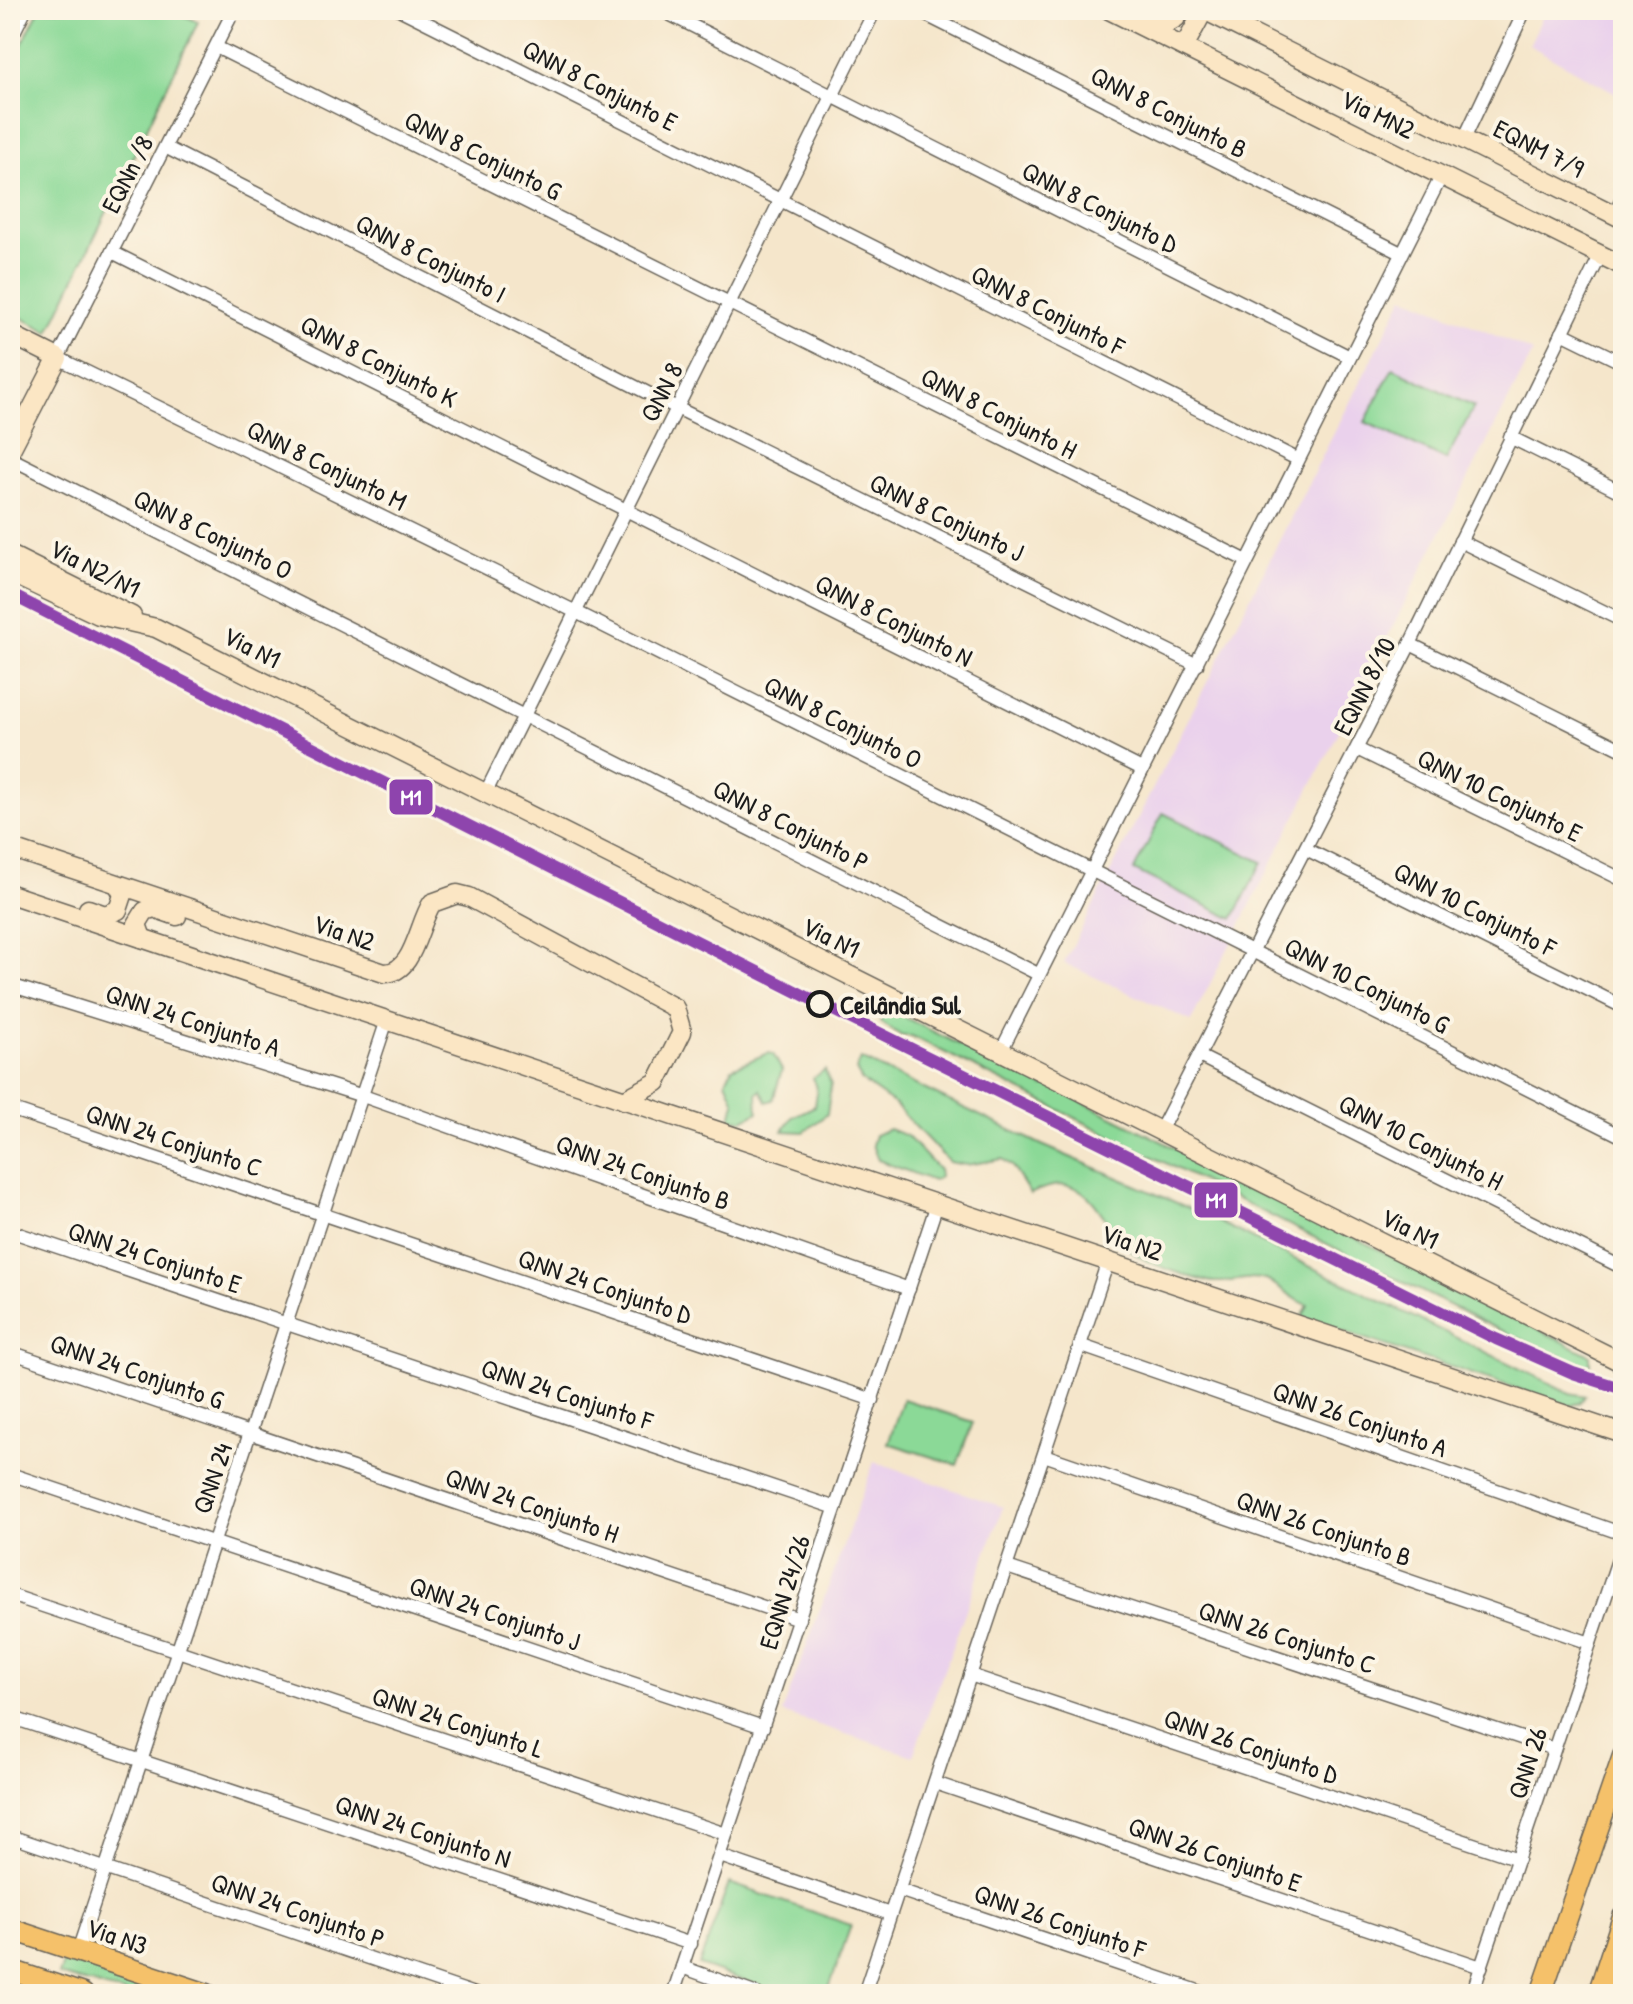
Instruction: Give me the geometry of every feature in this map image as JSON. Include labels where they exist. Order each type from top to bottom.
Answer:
[{"type":"main road","name":"Via MN2","points":[[1109,10],[1623,266]]},
{"type":"main road","points":[[1132,10],[1164,25],[1176,18],[1179,10]]},
{"type":"main road","points":[[1184,47],[1204,10],[1464,139]]},
{"type":"main road","name":"EQNM 7/9","points":[[1464,139],[1618,217]]},
{"type":"main road","points":[[10,334],[58,358],[10,451]]},
{"type":"main road","name":"Via N2/N1","points":[[10,555],[156,628]]},
{"type":"main road","name":"Via N1","points":[[10,573],[99,615],[156,628],[1623,1363]]},
{"type":"main road","name":"Via N2","points":[[10,848],[384,973],[394,972],[405,965],[432,903],[457,894],[469,897],[675,1008],[682,1032],[657,1082],[624,1100]]},
{"type":"main road","points":[[10,881],[105,915],[121,906],[123,895],[118,885]]},
{"type":"main road","name":"Via N2","points":[[10,894],[1623,1434]]},
{"type":"main road","points":[[142,938],[137,929],[138,919],[145,911],[154,908],[257,942],[318,951]]},
{"type":"main road","points":[[1541,1994],[1623,1756]]},
{"type":"main road","points":[[1598,1994],[1623,1917]]},
{"type":"main road","name":"Via N3","points":[[10,1929],[207,1994]]},
{"type":"main road","points":[[10,1970],[71,1992]]},
{"type":"street","points":[[10,40],[25,10]]},
{"type":"street","name":"EQNn /8","points":[[58,358],[234,10]]},
{"type":"street","name":"QNN 8 Conjunto E","points":[[401,10],[780,200]]},
{"type":"street","name":"QNN 8 Conjunto D","points":[[661,10],[1348,356]]},
{"type":"street","name":"QNN 8","points":[[485,794],[875,10]]},
{"type":"street","name":"QNN 8 Conjunto B","points":[[916,10],[1401,253]]},
{"type":"street","name":"EQNM 7/9","points":[[1464,139],[1525,10]]},
{"type":"street","name":"QNN 8 Conjunto G","points":[[216,47],[731,303]]},
{"type":"street","name":"QNN 8 Conjunto I","points":[[165,147],[677,408]]},
{"type":"street","points":[[1001,1051],[1197,665],[1348,356],[1442,175]]},
{"type":"street","name":"EQNM 7/9","points":[[1618,217],[1623,196]]},
{"type":"street","name":"QNN 8 Conjunto F","points":[[780,200],[1297,459]]},
{"type":"street","name":"QNN 8 Conjunto K","points":[[112,252],[627,510]]},
{"type":"street","name":"EQNN 8/10","points":[[1159,1133],[1410,644],[1601,254]]},
{"type":"street","name":"QNN 8 Conjunto H","points":[[731,303],[1247,561]]},
{"type":"street","points":[[1562,333],[1623,363]]},
{"type":"street","name":"QNN 8 Conjunto M","points":[[58,358],[576,612]]},
{"type":"street","name":"QNN 8 Conjunto J","points":[[677,408],[1197,665]]},
{"type":"street","points":[[1510,437],[1623,493]]},
{"type":"street","name":"QNN 8 Conjunto O","points":[[10,458],[525,714]]},
{"type":"street","name":"QNN 8 Conjunto N","points":[[627,510],[1142,769]]},
{"type":"street","points":[[1460,541],[1623,621]]},
{"type":"street","name":"QNN 8 Conjunto O","points":[[576,612],[1091,872]]},
{"type":"street","points":[[1410,644],[1623,750]]},
{"type":"street","name":"QNN 8 Conjunto P","points":[[525,714],[1038,974]]},
{"type":"street","name":"QNN 10 Conjunto E","points":[[1357,749],[1623,880]]},
{"type":"street","name":"QNN 10 Conjunto F","points":[[1306,849],[1623,1007]]},
{"type":"street","name":"QNN 10 Conjunto G","points":[[1091,872],[1623,1137]]},
{"type":"street","name":"QNN 24 Conjunto A","points":[[10,985],[363,1096]]},
{"type":"street","name":"QNN 24","points":[[78,1951],[387,1020]]},
{"type":"street","name":"QNN 10 Conjunto H","points":[[1199,1056],[1623,1268]]},
{"type":"street","name":"QNN 24 Conjunto B","points":[[363,1096],[909,1289]]},
{"type":"street","name":"QNN 24 Conjunto C","points":[[10,1109],[323,1214]]},
{"type":"street","name":"EQNN 24/26","points":[[673,1994],[799,1619],[833,1507],[873,1400],[937,1204]]},
{"type":"street","name":"QNN 24 Conjunto D","points":[[323,1214],[873,1400]]},
{"type":"street","name":"QNN 24 Conjunto E","points":[[10,1231],[287,1324]]},
{"type":"street","points":[[864,1994],[1108,1261]]},
{"type":"street","name":"QNN 24 Conjunto F","points":[[287,1324],[833,1507]]},
{"type":"street","name":"QNN 26 Conjunto A","points":[[1082,1346],[1623,1534]]},
{"type":"street","name":"QNN 24 Conjunto G","points":[[10,1352],[250,1433]]},
{"type":"street","name":"QNN 24 Conjunto H","points":[[250,1433],[799,1619]]},
{"type":"street","name":"QNN 26 Conjunto B","points":[[1044,1455],[1590,1643]]},
{"type":"street","name":"QNN 24 Conjunto J","points":[[10,1474],[763,1727]]},
{"type":"street","name":"QNN 26","points":[[1472,1994],[1623,1545]]},
{"type":"street","name":"QNN 26 Conjunto C","points":[[1007,1567],[1554,1749]]},
{"type":"street","name":"QNN 24 Conjunto L","points":[[10,1595],[726,1834]]},
{"type":"street","name":"QNN 26 Conjunto D","points":[[970,1675],[1518,1859]]},
{"type":"street","name":"QNN 24 Conjunto N","points":[[10,1717],[691,1944]]},
{"type":"street","name":"QNN 26 Conjunto E","points":[[935,1783],[1481,1967]]},
{"type":"street","name":"QNN 24 Conjunto P","points":[[10,1836],[475,1994]]},
{"type":"street","points":[[720,1856],[890,1914]]},
{"type":"street","name":"QNN 26 Conjunto F","points":[[899,1890],[1207,1994]]},
{"type":"street","points":[[682,1967],[757,1994]]},
{"type":"shaded area","points":[[1546,10],[1623,10],[1623,97],[1529,45]]},
{"type":"shaded area","points":[[1404,296],[1533,352],[1191,1021],[1064,963]]},
{"type":"shaded area","points":[[874,1462],[1003,1507],[913,1756],[782,1713]]},
{"type":"green space","points":[[39,10],[173,10],[198,22],[49,332],[10,312],[10,68]]},
{"type":"green space","points":[[1393,368],[1474,407],[1446,460],[1365,422]]},
{"type":"green space","points":[[1163,813],[1262,862],[1233,919],[1134,870]]},
{"type":"green space","points":[[894,1012],[1044,1087],[1047,1084],[1590,1355],[1590,1369],[1493,1327],[912,1036],[902,1036],[880,1022],[884,1014]]},
{"type":"green space","points":[[768,1053],[773,1054],[782,1070],[773,1100],[767,1102],[761,1090],[757,1094],[758,1112],[743,1120],[731,1119],[735,1102],[726,1081],[732,1068]]},
{"type":"green space","points":[[861,1059],[1042,1145],[1198,1212],[1570,1393],[1585,1396],[1579,1403],[1570,1406],[1302,1318],[1308,1305],[1265,1280],[1209,1281],[1146,1260],[1126,1246],[1084,1193],[1070,1186],[1053,1186],[1030,1194],[1012,1166],[1003,1159],[966,1165],[949,1162],[893,1103],[862,1081],[856,1070]]},
{"type":"green space","points":[[825,1070],[831,1085],[827,1114],[804,1132],[783,1131],[792,1117],[815,1106],[817,1092],[813,1078]]},
{"type":"green space","points":[[889,1129],[907,1136],[939,1170],[940,1177],[933,1181],[878,1160],[872,1145],[875,1135]]},
{"type":"green space","points":[[903,1399],[973,1422],[957,1465],[888,1443]]},
{"type":"green space","points":[[729,1883],[851,1925],[827,1994],[782,1994],[699,1965]]},
{"type":"green space","points":[[65,1958],[171,1994],[127,1994],[59,1975]]},
{"type":"railway","points":[[10,599],[53,616]]},
{"type":"transit line","name":"M1","points":[[10,594],[817,1002],[1496,1339],[1573,1373],[1623,1389]]},
{"type":"place","name":"Ceilândia Sul","points":[[820,1004]]}]
